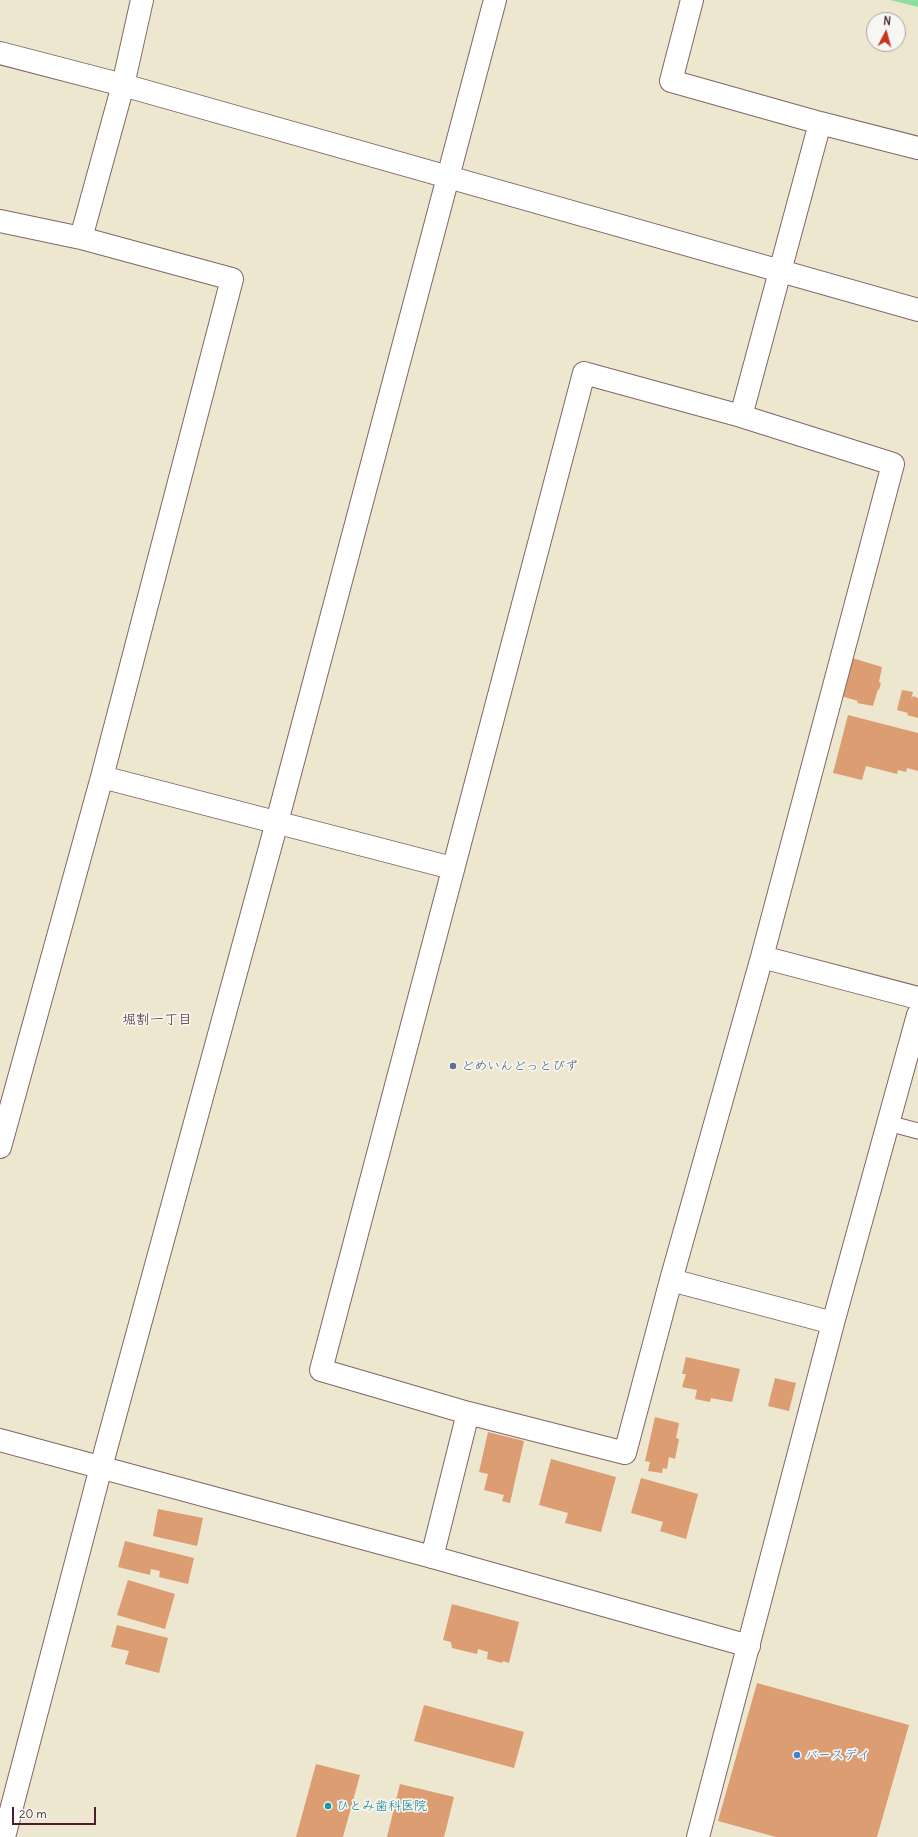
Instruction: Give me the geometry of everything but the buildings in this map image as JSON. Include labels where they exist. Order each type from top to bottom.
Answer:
[{"type":"street","points":[[81,238],[123,85],[142,0]]},
{"type":"street","points":[[4,1837],[101,1467],[277,822],[495,0]]},
{"type":"street","points":[[692,0],[671,80],[820,123],[918,148]]},
{"type":"street","points":[[0,53],[123,85],[918,310]]},
{"type":"street","points":[[741,416],[820,123]]},
{"type":"street","points":[[0,220],[81,238],[232,279],[102,777],[0,1147]]},
{"type":"street","points":[[584,373],[741,416],[893,464],[762,957],[671,1280],[625,1453],[468,1413],[321,1370],[452,868],[584,373]]},
{"type":"street","points":[[102,777],[452,868]]},
{"type":"street","points":[[762,957],[918,998]]},
{"type":"street","points":[[698,1837],[833,1323],[918,1015]]},
{"type":"street","points":[[671,1280],[833,1323]]},
{"type":"street","points":[[432,1557],[468,1413]]},
{"type":"street","points":[[0,1440],[432,1557],[749,1646]]},
{"type":"lane","points":[[888,1123],[918,1131]]},
{"type":"green space","points":[[890,0],[918,0],[918,7]]},
{"type":"place","name":"どめいんどっとびず","points":[[453,1066]]},
{"type":"place","name":"バースデイ","points":[[797,1755]]},
{"type":"place","name":"ひとみ歯科医院","points":[[328,1806]]},
{"type":"district","name":"堀割一丁目","points":[[157,1020]]}]
